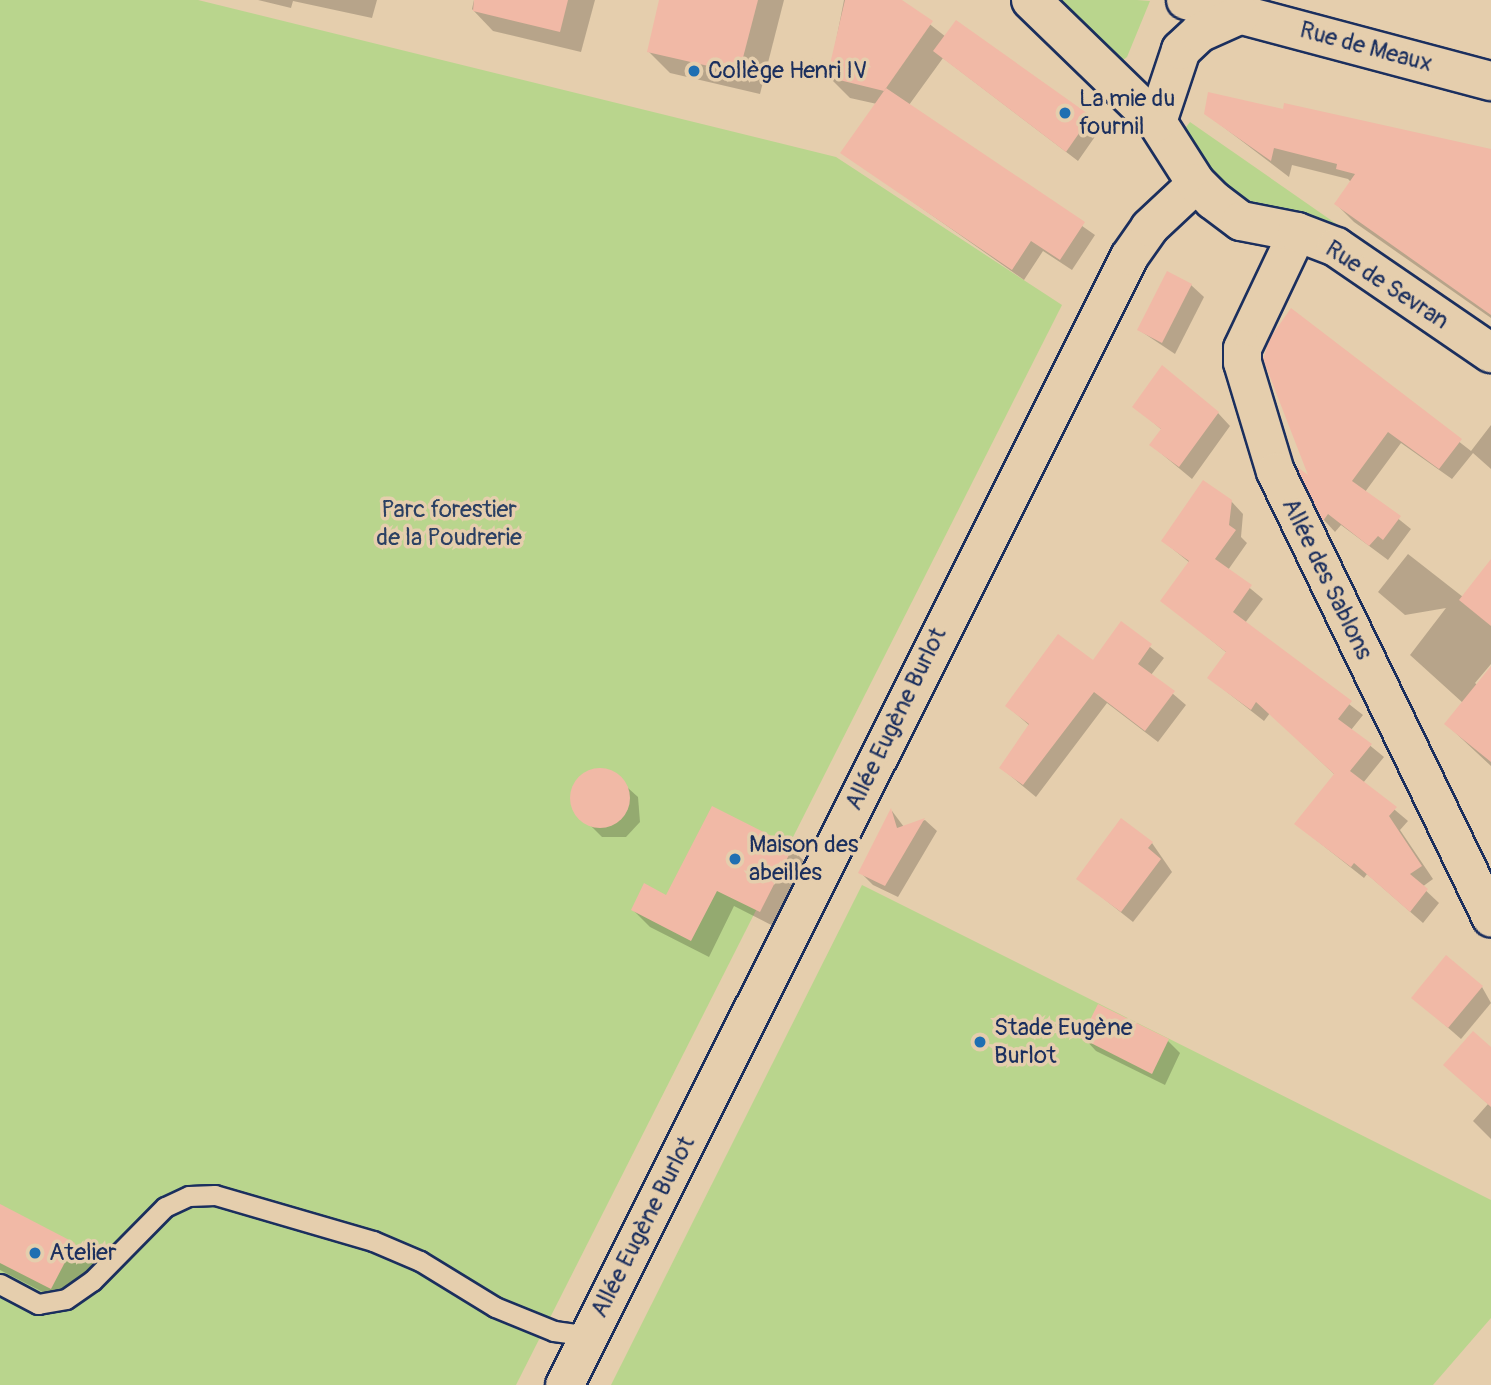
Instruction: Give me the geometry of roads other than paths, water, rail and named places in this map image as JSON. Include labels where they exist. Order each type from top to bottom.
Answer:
[{"type":"main road","points":[[1031,0],[1157,122],[1181,50],[1199,33],[1241,14]]},
{"type":"main road","name":"Rue de Meaux","points":[[1185,0],[1491,81]]},
{"type":"main road","name":"Rue de Sevran","points":[[1157,122],[1196,183],[1241,221],[1297,232],[1336,247],[1491,354]]},
{"type":"street","name":"Allée Eugène Burlot","points":[[564,1385],[1129,256],[1149,227],[1196,183]]},
{"type":"street","name":"Allée des Sablons","points":[[1297,232],[1242,348],[1242,362],[1275,471],[1491,918]]},
{"type":"lane","points":[[0,1284],[38,1304],[66,1299],[92,1281],[164,1207],[189,1196],[215,1195],[373,1241],[421,1261],[495,1307],[554,1331],[588,1336]]},
{"type":"place","name":"Collège Henri IV","points":[[694,71]]},
{"type":"place","name":"La mie du fournil","points":[[1065,113]]},
{"type":"place","name":"Maison des abeilles","points":[[735,859]]},
{"type":"place","name":"Stade Eugène Burlot","points":[[980,1042]]},
{"type":"place","name":"Atelier","points":[[35,1253]]},
{"type":"park label","name":"Parc forestier de la Poudrerie","points":[[449,524]]}]
